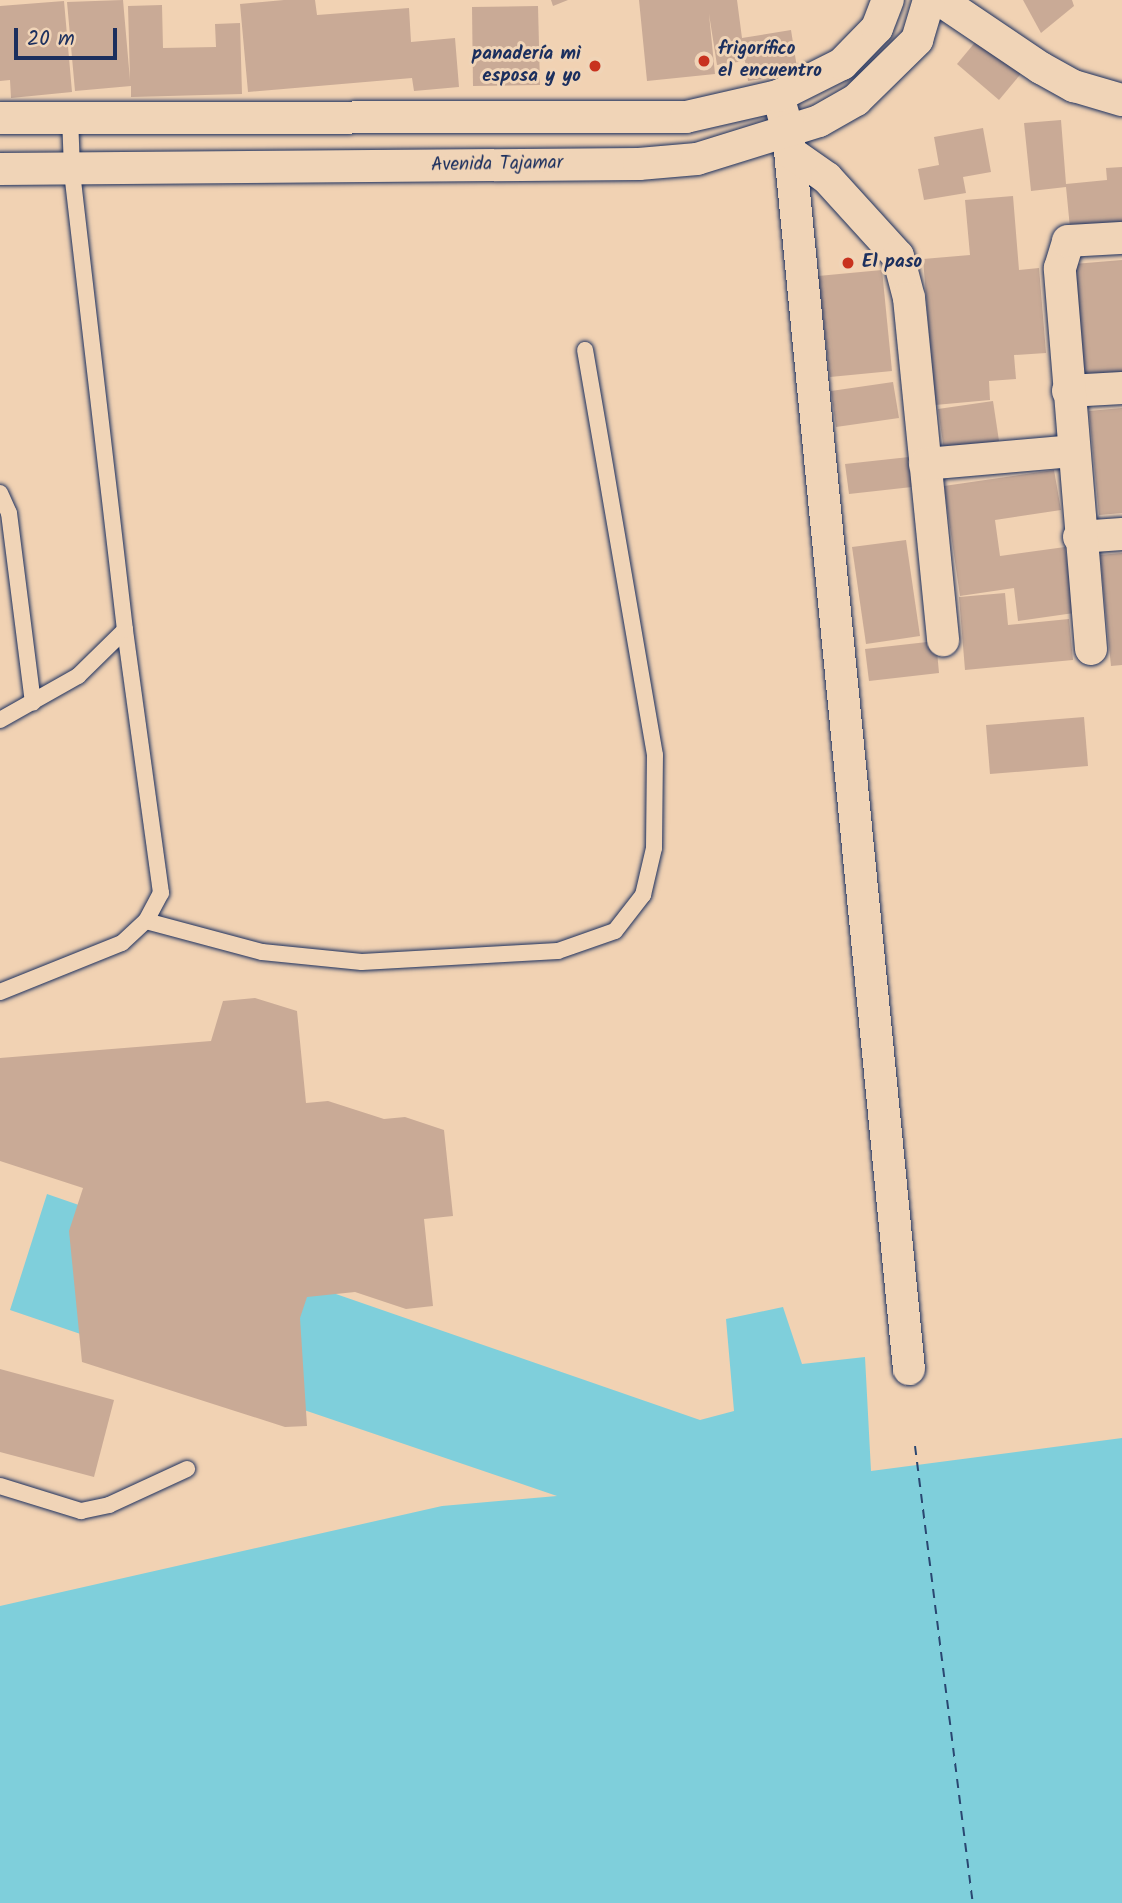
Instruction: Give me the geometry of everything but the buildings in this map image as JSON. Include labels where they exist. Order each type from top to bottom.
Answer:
[{"type":"street","points":[[0,118],[686,117],[778,96],[842,64],[877,28],[888,0]]},
{"type":"street","name":"Avenida Tajamar","points":[[0,169],[639,164],[697,159],[789,141],[856,100],[917,40],[929,0]]},
{"type":"street","points":[[940,0],[1052,74],[1108,99],[1122,100]]},
{"type":"street","points":[[778,96],[789,141],[909,1369]]},
{"type":"street","points":[[789,141],[827,178],[898,256],[909,298],[943,640]]},
{"type":"street","points":[[1091,649],[1079,537],[1060,268],[1068,242],[1122,238]]},
{"type":"street","points":[[1068,391],[1122,388]]},
{"type":"street","points":[[925,464],[1073,451]]},
{"type":"street","points":[[1079,537],[1122,534]]},
{"type":"lane","points":[[0,992],[122,943],[146,921],[161,893],[125,630],[72,169],[71,118]]},
{"type":"lane","points":[[146,921],[262,952],[362,962],[558,951],[615,931],[643,895],[654,848],[655,755],[584,350]]},
{"type":"lane","points":[[0,494],[9,513],[33,702]]},
{"type":"lane","points":[[0,720],[78,676],[125,630]]},
{"type":"lane","points":[[0,1486],[80,1511],[109,1505],[187,1469]]},
{"type":"water","points":[[47,1194],[700,1420],[734,1411],[726,1319],[783,1307],[802,1364],[865,1357],[871,1471],[1122,1438],[1122,1903],[0,1903],[0,1606],[442,1506],[557,1496],[10,1310]]},
{"type":"ferry route","points":[[915,1446],[973,1903]]},
{"type":"place","name":"frigorífico el encuentro","points":[[704,61]]},
{"type":"place","name":"panadería mi esposa y yo","points":[[595,66]]},
{"type":"place","name":"El paso","points":[[848,263]]}]
